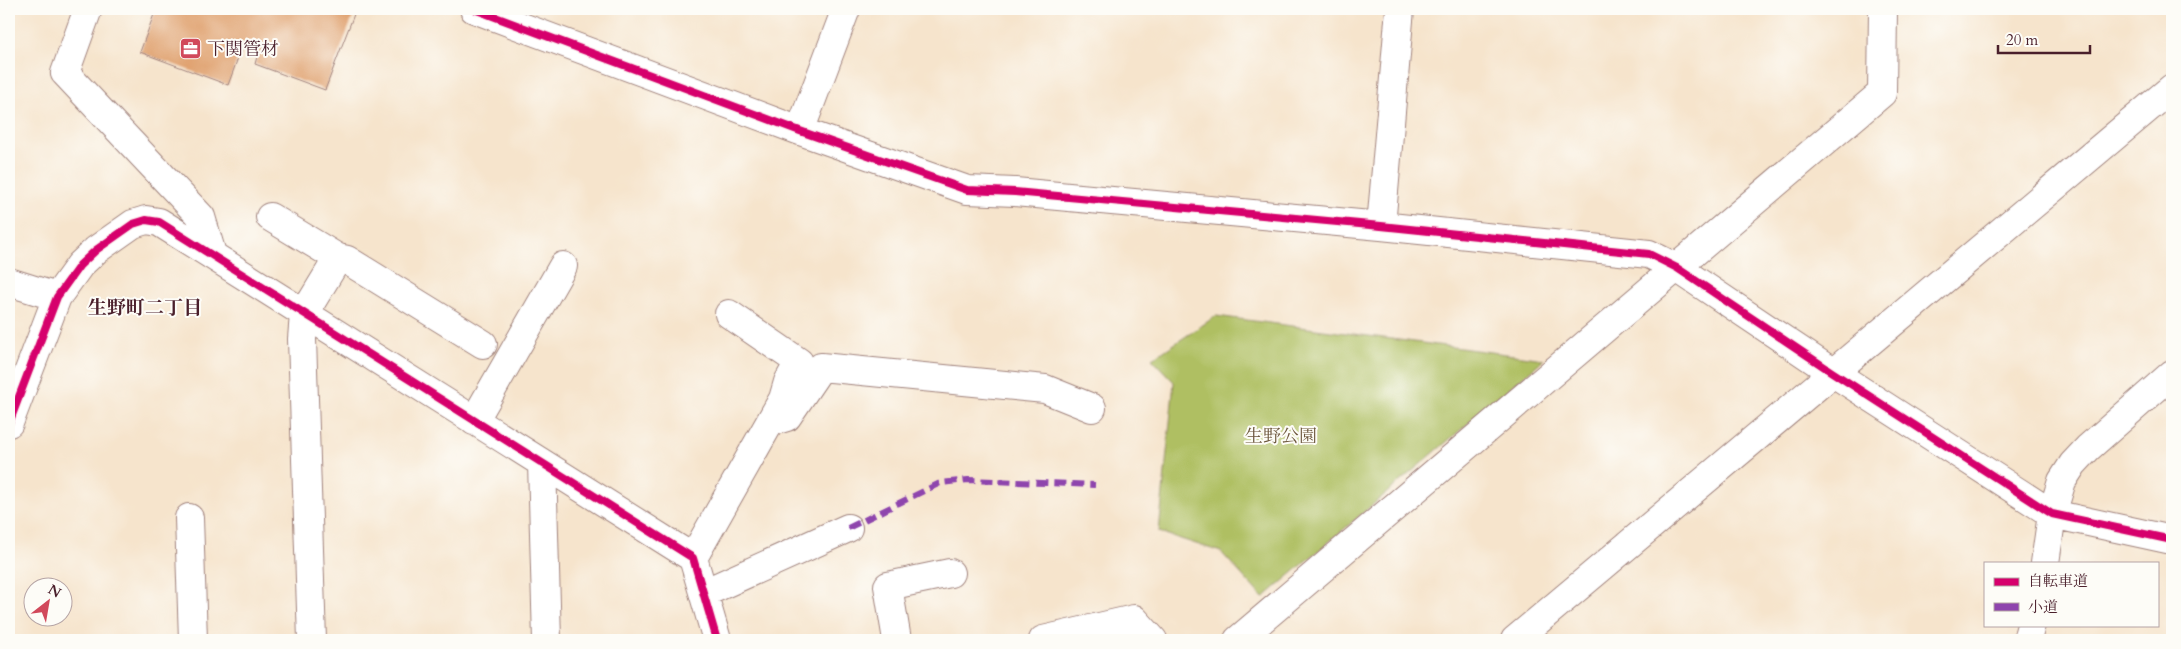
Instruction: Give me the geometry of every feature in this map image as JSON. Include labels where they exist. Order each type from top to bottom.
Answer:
[{"type":"street","points":[[88,9],[65,73],[202,217],[212,254]]},
{"type":"street","points":[[474,9],[800,131],[966,190],[1015,192],[1381,226],[1649,254],[1676,268],[1832,372],[2052,514],[2172,540]]},
{"type":"street","points":[[800,131],[846,9]]},
{"type":"street","points":[[1381,226],[1400,9]]},
{"type":"street","points":[[1238,640],[1882,93],[1883,9]]},
{"type":"street","points":[[1515,640],[2172,88]]},
{"type":"street","points":[[270,217],[338,258],[347,260],[483,344]]},
{"type":"street","points":[[9,423],[57,297],[80,265],[96,250],[133,224],[146,220],[159,222],[170,227],[474,422],[693,558],[717,640]]},
{"type":"street","points":[[312,640],[302,339],[304,314],[338,258]]},
{"type":"street","points":[[474,422],[563,266]]},
{"type":"street","points":[[9,282],[57,297]]},
{"type":"street","points":[[693,558],[784,399],[788,382],[799,362],[729,314]]},
{"type":"street","points":[[771,422],[787,417],[822,367],[1045,389],[1092,408]]},
{"type":"street","points":[[2045,562],[2052,514],[2062,480],[2073,464],[2088,448],[2172,374]]},
{"type":"street","points":[[542,463],[546,640]]},
{"type":"street","points":[[189,518],[193,640]]},
{"type":"street","points":[[704,593],[848,528]]},
{"type":"street","points":[[897,640],[888,586],[950,573]]},
{"type":"street","points":[[1043,640],[1134,619],[1153,640]]},
{"type":"street","points":[[2027,640],[2031,626]]},
{"type":"green space","name":"生野公園","points":[[1216,316],[1544,359],[1263,598],[1221,552],[1159,532],[1174,382],[1152,359]]},
{"type":"building","name":"下関管材","points":[[156,9],[356,9],[325,90],[255,64],[258,53],[242,47],[228,85],[140,52]]},
{"type":"marked path","points":[[848,528],[940,483],[968,480],[1095,485]]},
{"type":"cycle path","points":[[474,9],[800,131],[967,190],[1015,192],[1381,226],[1649,254],[1677,268],[1832,372],[2052,514],[2172,540]]},
{"type":"cycle path","points":[[9,423],[57,297],[80,265],[96,250],[133,224],[146,220],[159,222],[693,558],[717,640]]},
{"type":"place","name":"下関管材","points":[[191,49]]},
{"type":"district","name":"生野町二丁目","points":[[145,307]]}]
